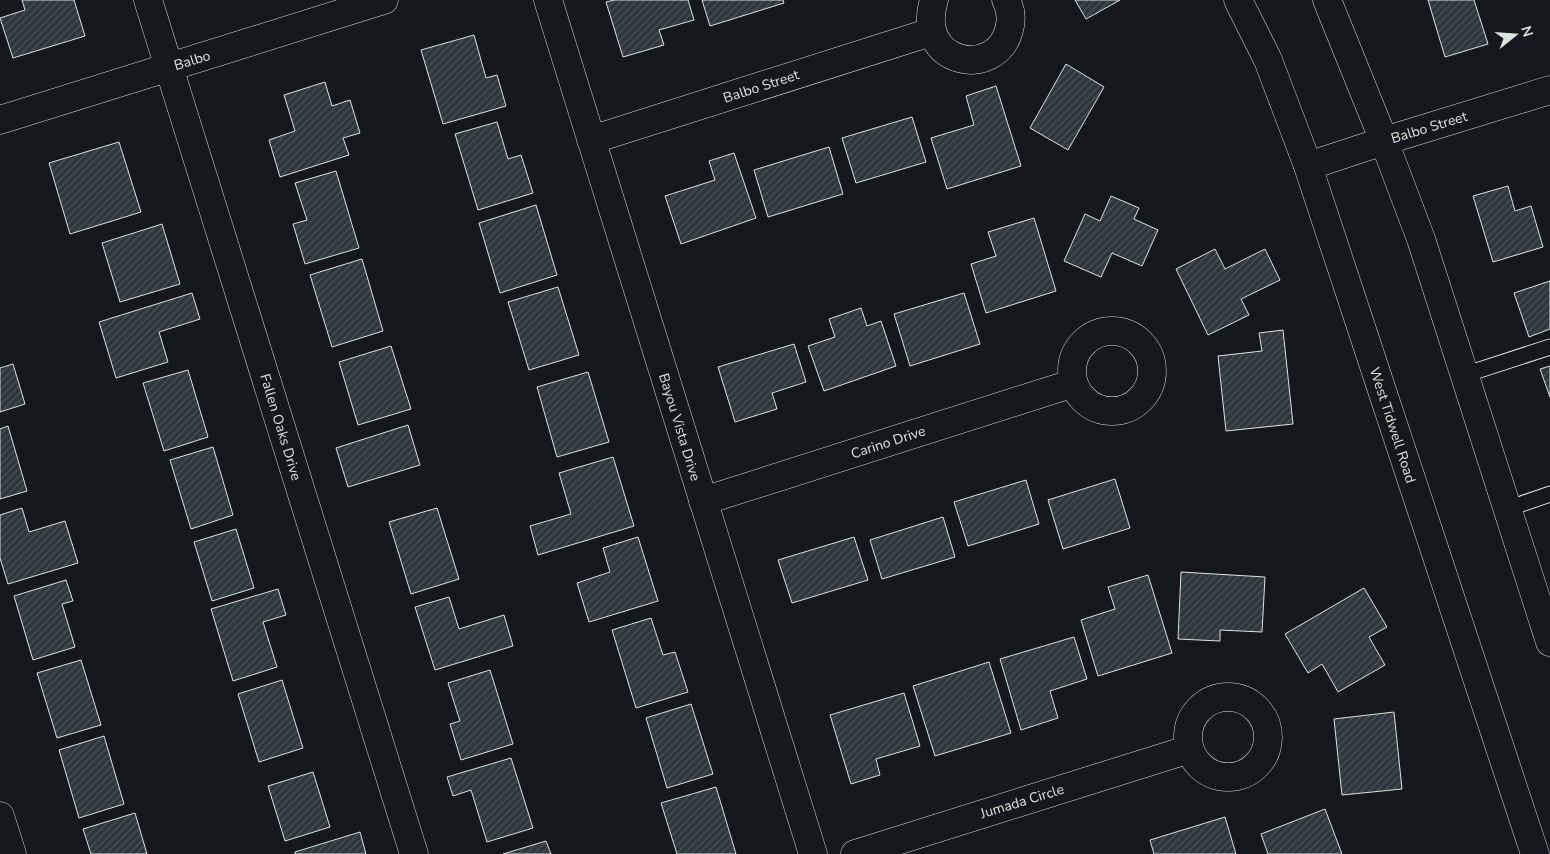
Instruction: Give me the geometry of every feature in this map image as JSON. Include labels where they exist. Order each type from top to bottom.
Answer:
[{"type":"street","name":"Fallen Oaks Drive","points":[[148,0],[414,854]]},
{"type":"street","name":"Balbo","points":[[0,120],[384,0]]},
{"type":"street","name":"Bayou Vista Drive","points":[[548,0],[812,854]]},
{"type":"street","points":[[934,0],[930,16],[932,32],[939,46],[952,56],[967,60],[983,58],[997,51],[1007,38],[1011,23],[1010,7],[1006,0]]},
{"type":"street","name":"West Tidwell Road","points":[[1238,0],[1268,60],[1308,166],[1535,854]]},
{"type":"street","points":[[1327,0],[1421,239],[1550,642]]},
{"type":"street","name":"Balbo Street","points":[[591,140],[932,32]]},
{"type":"street","name":"Balbo Street","points":[[1308,166],[1550,90]]},
{"type":"street","name":"Carino Drive","points":[[702,501],[1074,383]]},
{"type":"street","name":"Jumada Circle","points":[[855,854],[1190,749]]},
{"type":"street","points":[[0,816],[12,854]]},
{"type":"lane","points":[[1464,375],[1550,347]]},
{"type":"lane","points":[[1507,508],[1550,494]]},
{"type":"building","points":[[22,0],[74,0],[85,36],[13,58],[0,18],[25,10]]},
{"type":"building","points":[[614,0],[688,0],[694,20],[659,30],[664,45],[623,57],[606,2]]},
{"type":"building","points":[[702,0],[783,0],[784,3],[710,26]]},
{"type":"building","points":[[1075,0],[1120,0],[1086,19]]},
{"type":"building","points":[[1428,0],[1474,0],[1488,44],[1445,57]]},
{"type":"building","points":[[474,35],[486,78],[497,75],[506,106],[443,124],[421,50]]},
{"type":"building","points":[[1066,64],[1104,87],[1068,150],[1030,128]]},
{"type":"building","points":[[325,82],[332,106],[350,100],[360,133],[343,138],[349,155],[280,177],[269,140],[295,131],[284,95]]},
{"type":"building","points":[[996,86],[1021,166],[947,189],[931,138],[974,125],[966,96]]},
{"type":"building","points":[[912,117],[926,162],[856,183],[842,138]]},
{"type":"building","points":[[497,122],[508,159],[521,155],[533,193],[478,210],[455,134]]},
{"type":"building","points":[[119,142],[141,212],[70,234],[49,163]]},
{"type":"building","points":[[829,147],[843,194],[768,217],[754,170]]},
{"type":"building","points":[[734,153],[756,218],[681,244],[665,196],[715,180],[709,161]]},
{"type":"building","points":[[336,171],[359,248],[305,264],[293,224],[307,220],[295,183]]},
{"type":"building","points":[[1508,186],[1515,211],[1531,206],[1543,247],[1493,262],[1473,196]]},
{"type":"building","points":[[1111,196],[1139,208],[1134,219],[1158,230],[1142,266],[1112,253],[1101,277],[1064,261],[1085,214],[1100,221]]},
{"type":"building","points":[[536,205],[557,275],[500,293],[479,223]]},
{"type":"building","points":[[1034,218],[1056,291],[986,313],[971,264],[996,256],[988,232]]},
{"type":"building","points":[[162,224],[180,284],[120,302],[102,243]]},
{"type":"building","points":[[1215,249],[1225,269],[1265,249],[1280,280],[1241,299],[1249,315],[1208,335],[1176,269]]},
{"type":"building","points":[[362,259],[383,331],[332,347],[310,275]]},
{"type":"building","points":[[1550,281],[1550,329],[1529,337],[1514,293]]},
{"type":"building","points":[[558,287],[579,355],[529,370],[508,302]]},
{"type":"building","points":[[192,293],[200,319],[159,332],[168,362],[116,378],[99,322]]},
{"type":"building","points":[[964,293],[980,344],[910,366],[894,314]]},
{"type":"building","points":[[861,308],[867,326],[881,321],[896,366],[824,391],[808,346],[835,337],[829,319]]},
{"type":"building","points":[[1283,330],[1293,424],[1226,431],[1218,356],[1262,351],[1259,333]]},
{"type":"building","points":[[794,344],[806,382],[772,393],[777,409],[735,422],[718,367]]},
{"type":"building","points":[[391,346],[411,409],[358,425],[339,362]]},
{"type":"building","points":[[13,364],[25,404],[0,412],[0,368]]},
{"type":"building","points":[[1550,366],[1550,397],[1540,369]]},
{"type":"building","points":[[188,370],[208,437],[164,451],[143,383]]},
{"type":"building","points":[[588,372],[609,442],[557,457],[537,387]]},
{"type":"building","points":[[408,425],[420,465],[348,487],[336,448]]},
{"type":"building","points":[[8,426],[27,491],[0,499],[0,429]]},
{"type":"building","points":[[213,447],[233,515],[191,529],[170,460]]},
{"type":"building","points":[[613,457],[634,526],[538,555],[530,526],[571,514],[559,473]]},
{"type":"building","points":[[1115,479],[1130,528],[1063,549],[1048,500]]},
{"type":"building","points":[[1026,480],[1039,524],[968,546],[954,502]]},
{"type":"building","points":[[22,508],[29,532],[65,521],[78,563],[8,584],[0,558],[0,515]]},
{"type":"building","points":[[437,508],[459,579],[411,594],[389,522]]},
{"type":"building","points":[[943,517],[955,557],[882,579],[870,540]]},
{"type":"building","points":[[236,529],[254,588],[212,601],[194,542]]},
{"type":"building","points":[[638,537],[658,601],[589,622],[577,583],[610,572],[603,548]]},
{"type":"building","points":[[854,537],[868,580],[792,603],[778,560]]},
{"type":"building","points":[[1181,572],[1265,577],[1262,632],[1220,630],[1220,641],[1178,639]]},
{"type":"building","points":[[1148,575],[1172,653],[1098,676],[1081,620],[1115,609],[1108,587]]},
{"type":"building","points":[[66,580],[73,601],[62,604],[75,647],[33,660],[14,596]]},
{"type":"building","points":[[1364,588],[1387,627],[1369,637],[1385,665],[1338,692],[1322,664],[1308,673],[1285,634]]},
{"type":"building","points":[[278,589],[286,615],[263,622],[277,667],[233,681],[211,609]]},
{"type":"building","points":[[449,597],[459,629],[504,615],[513,646],[435,670],[415,607]]},
{"type":"building","points":[[651,618],[663,655],[675,652],[688,692],[636,708],[612,630]]},
{"type":"building","points":[[1074,637],[1087,679],[1050,691],[1058,718],[1021,730],[1000,659]]},
{"type":"building","points":[[81,660],[101,725],[57,738],[37,673]]},
{"type":"building","points":[[989,662],[1011,733],[935,756],[913,686]]},
{"type":"building","points":[[490,670],[513,744],[461,760],[450,724],[460,721],[448,683]]},
{"type":"building","points":[[282,680],[303,748],[259,762],[238,694]]},
{"type":"building","points":[[904,693],[920,746],[876,759],[880,775],[851,784],[830,715]]},
{"type":"building","points":[[691,704],[713,774],[667,788],[646,718]]},
{"type":"building","points":[[1394,712],[1402,789],[1342,795],[1334,719]]},
{"type":"building","points":[[104,736],[124,804],[79,818],[59,750]]},
{"type":"building","points":[[511,758],[533,828],[487,842],[471,790],[453,796],[447,777]]},
{"type":"building","points":[[313,772],[330,827],[285,841],[268,786]]},
{"type":"building","points":[[716,787],[736,854],[677,854],[661,803]]},
{"type":"building","points":[[1325,809],[1342,854],[1268,854],[1261,834]]},
{"type":"building","points":[[135,813],[147,854],[91,854],[83,829]]},
{"type":"building","points":[[1225,817],[1236,854],[1154,854],[1150,840]]},
{"type":"building","points":[[360,832],[366,854],[295,854],[295,852]]},
{"type":"building","points":[[546,841],[551,854],[503,854]]}]
